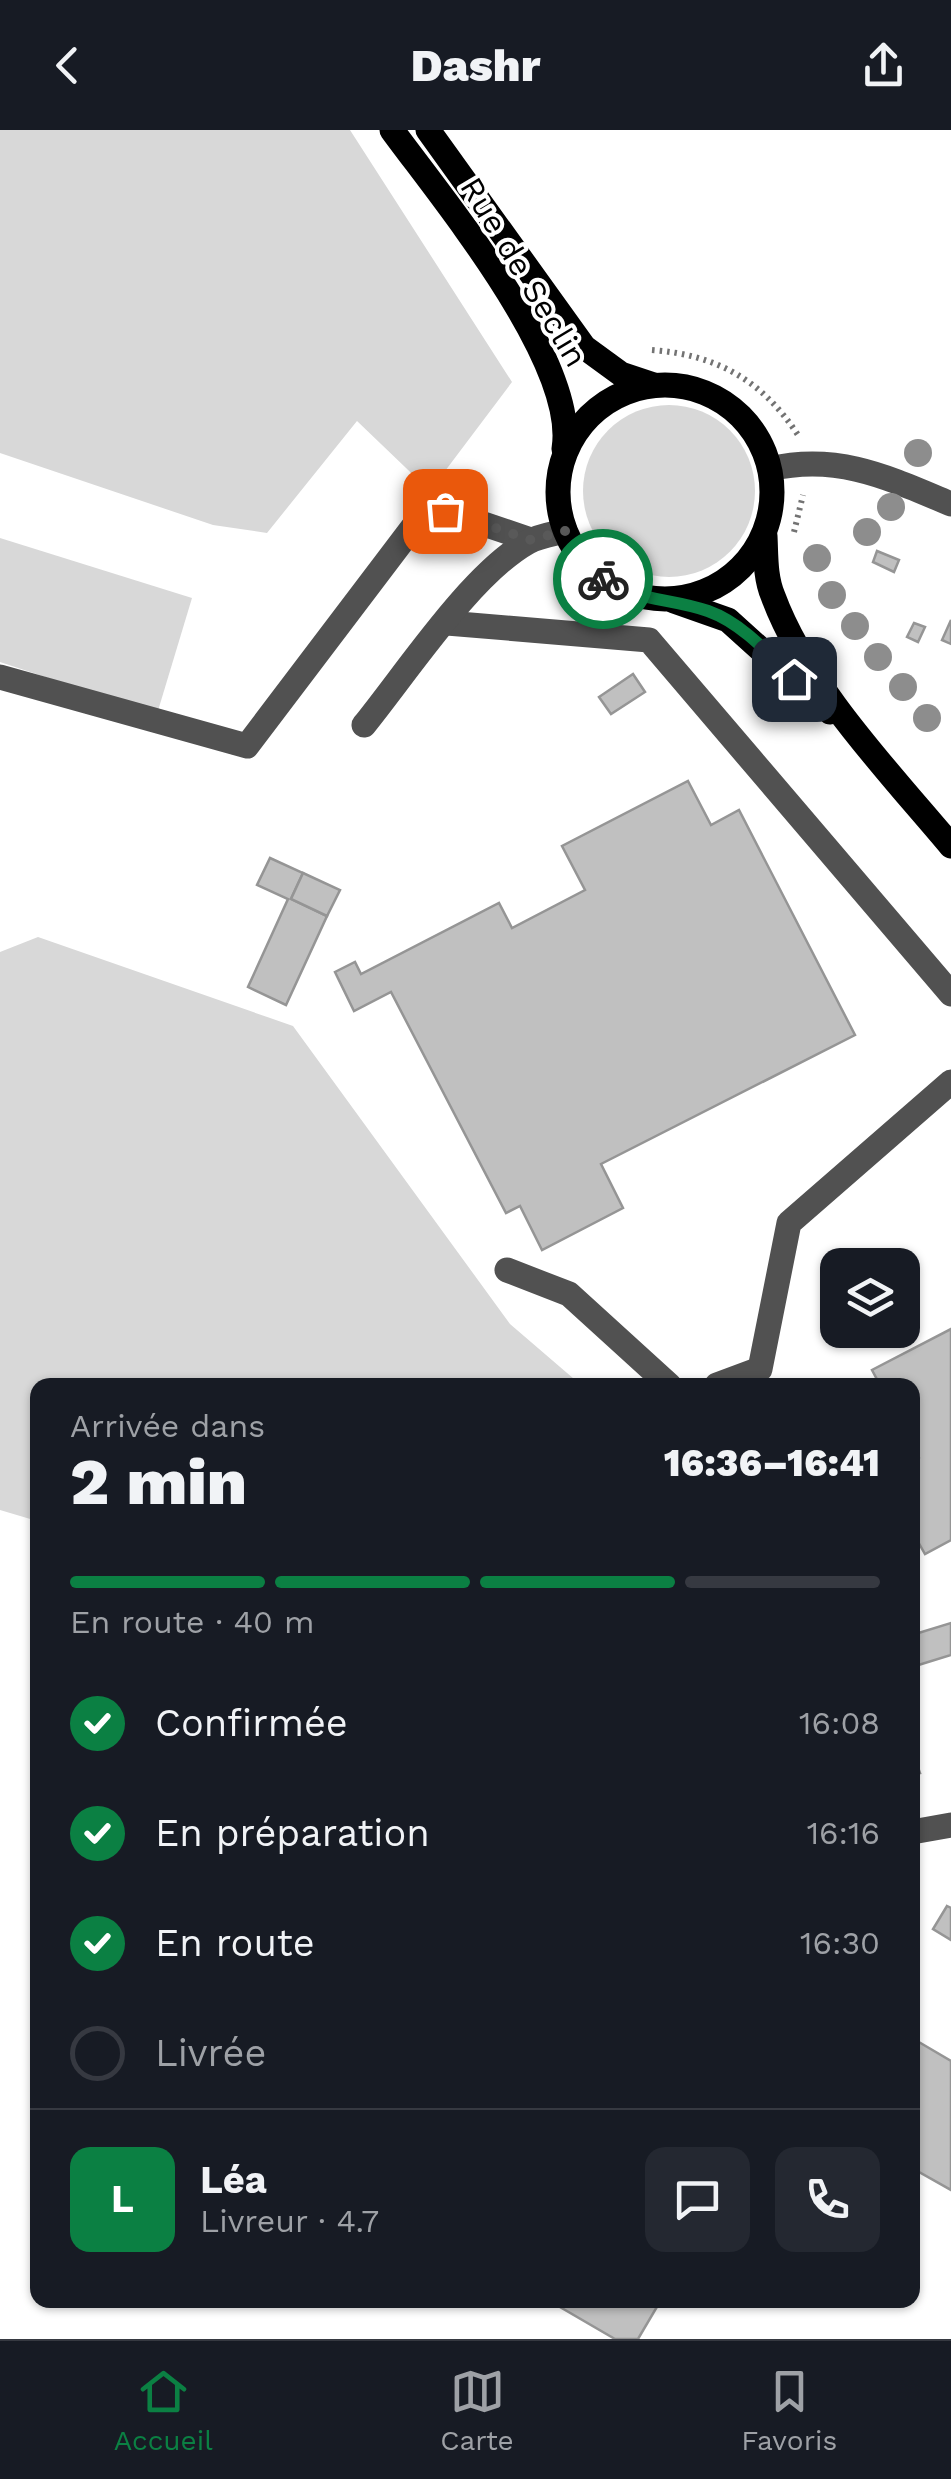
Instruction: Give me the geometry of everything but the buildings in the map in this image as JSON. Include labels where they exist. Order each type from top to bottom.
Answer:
[{"type":"main road","name":"Rue de Seclin","points":[[392,130],[494,273],[555,380],[568,428],[562,460]]},
{"type":"main road","name":"Rue de Seclin","points":[[428,130],[584,348],[622,374],[654,386]]},
{"type":"main road","points":[[878,759],[742,631],[712,612],[636,596],[606,582],[582,559],[565,531],[558,496],[562,460],[590,415],[620,395],[654,386],[705,392],[734,410],[757,437],[770,469],[772,500],[765,530],[766,570],[784,621],[800,652],[878,759],[951,846]]},
{"type":"main road","points":[[669,600],[700,594],[728,580],[750,558],[765,530]]},
{"type":"street","points":[[770,469],[807,462],[853,464],[951,504]]},
{"type":"street","points":[[0,677],[248,746],[416,523],[445,511],[531,540]]},
{"type":"street","points":[[364,725],[465,597],[531,540],[565,531]]},
{"type":"street","points":[[446,623],[649,640],[951,994]]},
{"type":"street","points":[[736,1378],[760,1369],[789,1222],[951,1082]]},
{"type":"street","points":[[507,1270],[569,1294],[661,1378]]},
{"type":"street","points":[[920,1830],[951,1824]]},
{"type":"path","points":[[646,350],[713,360],[738,372],[785,416],[802,441],[807,462],[790,546]]},
{"type":"shaded area","points":[[0,130],[350,130],[512,382],[430,491],[357,421],[267,533],[213,525],[0,453]]},
{"type":"shaded area","points":[[669,405],[702,411],[730,430],[749,458],[755,491],[749,524],[730,552],[702,571],[669,577],[636,571],[608,552],[589,524],[583,491],[589,458],[608,430],[636,411]]},
{"type":"shaded area","points":[[0,538],[192,598],[157,714],[0,662]]},
{"type":"shaded area","points":[[38,937],[293,1026],[510,1324],[573,1378],[30,1378],[30,1519],[0,1510],[0,952]]},
{"type":"way so far","points":[[445,511],[531,540],[565,531],[582,559],[603,579]]},
{"type":"route","points":[[603,579],[636,596],[669,600],[728,620],[794,679]]}]
